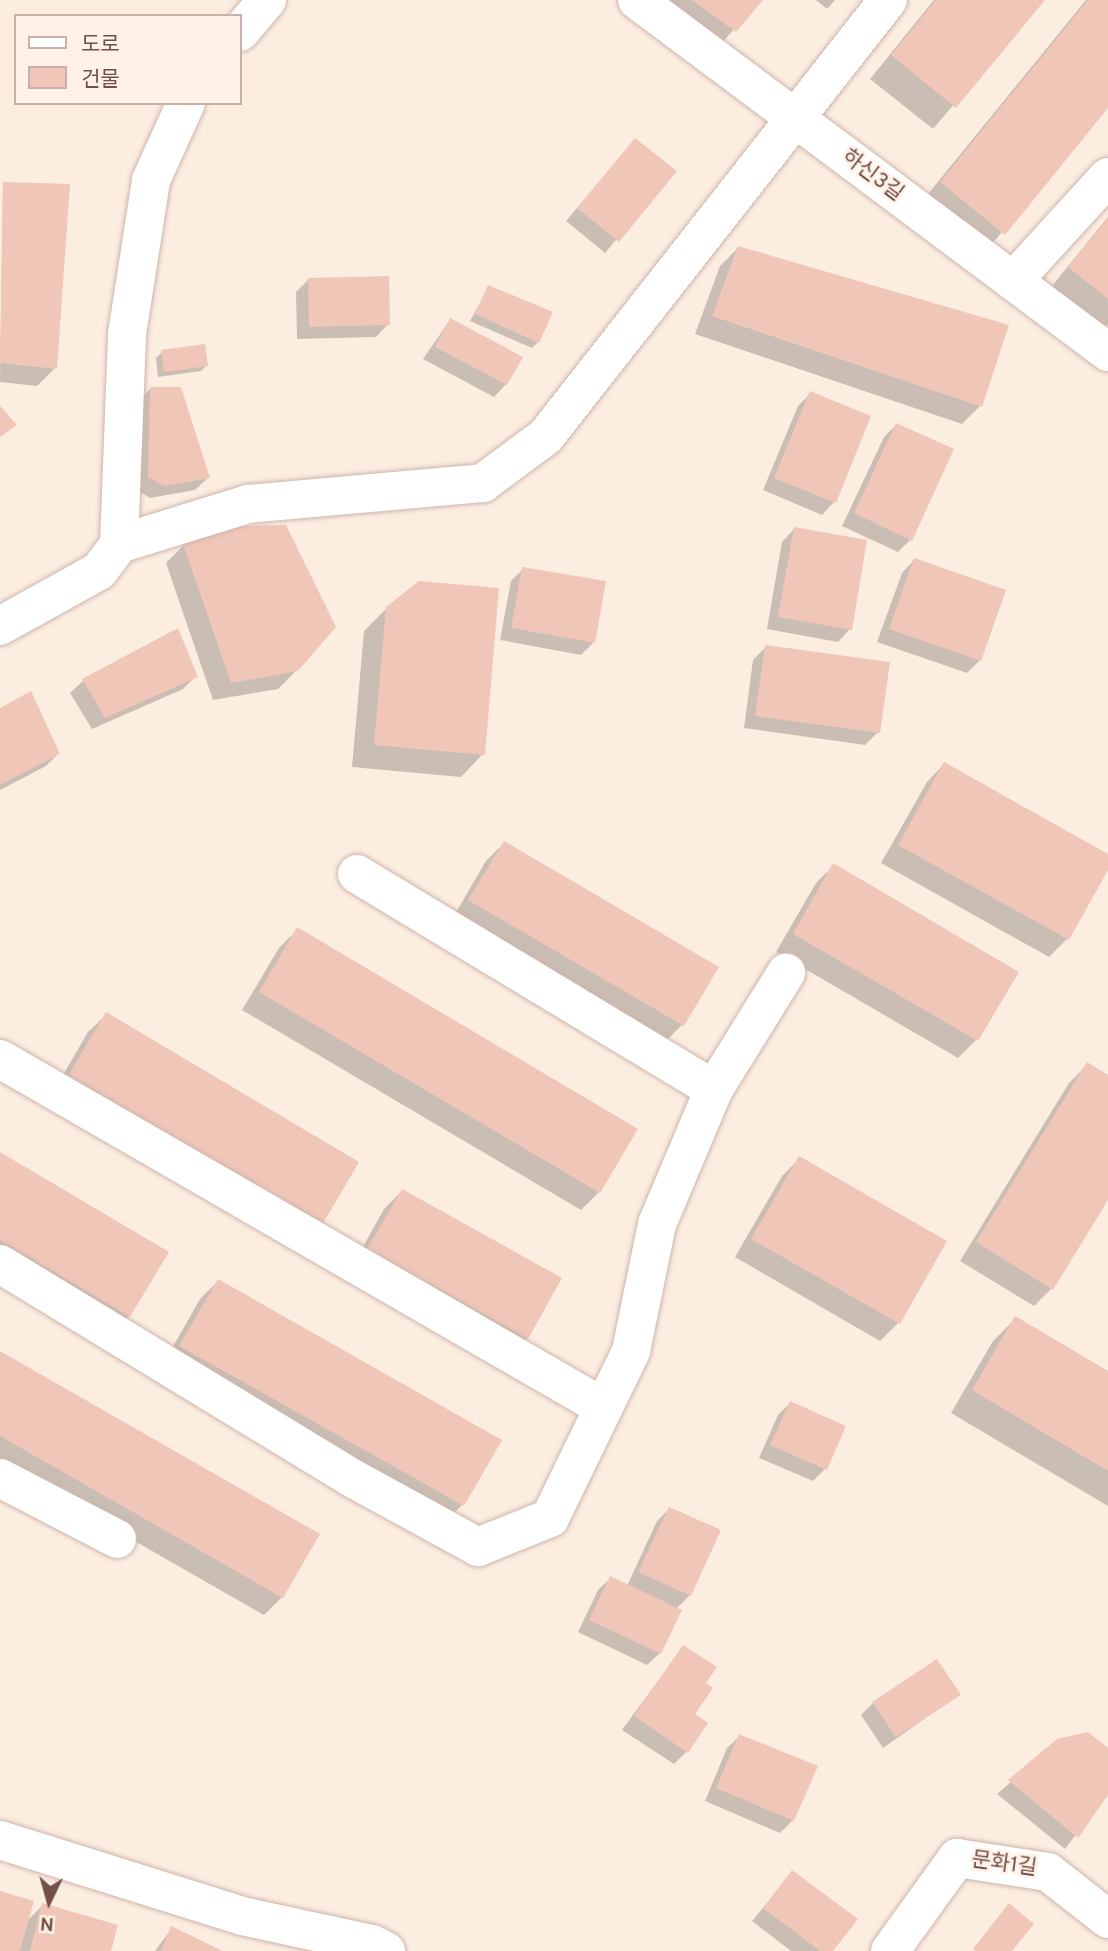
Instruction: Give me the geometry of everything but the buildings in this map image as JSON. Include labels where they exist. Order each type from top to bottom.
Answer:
[{"type":"street","points":[[242,30],[267,0]]},
{"type":"street","name":"하신3길","points":[[637,0],[1108,352]]},
{"type":"street","points":[[119,544],[248,504],[483,483],[546,436],[793,117],[888,0]]},
{"type":"street","points":[[0,626],[99,571],[119,544],[127,334],[151,180],[185,105]]},
{"type":"street","points":[[1013,281],[1108,177]]},
{"type":"street","points":[[357,874],[714,1089]]},
{"type":"street","points":[[0,1264],[352,1478],[478,1547],[550,1518],[631,1351],[657,1224],[714,1089],[786,973]]},
{"type":"street","points":[[0,1059],[603,1407]]},
{"type":"street","points":[[0,1478],[117,1539]]},
{"type":"street","points":[[0,1840],[242,1916],[372,1944],[386,1951]]},
{"type":"street","name":"문화1길","points":[[890,1951],[957,1858],[1048,1872],[1108,1919]]}]
